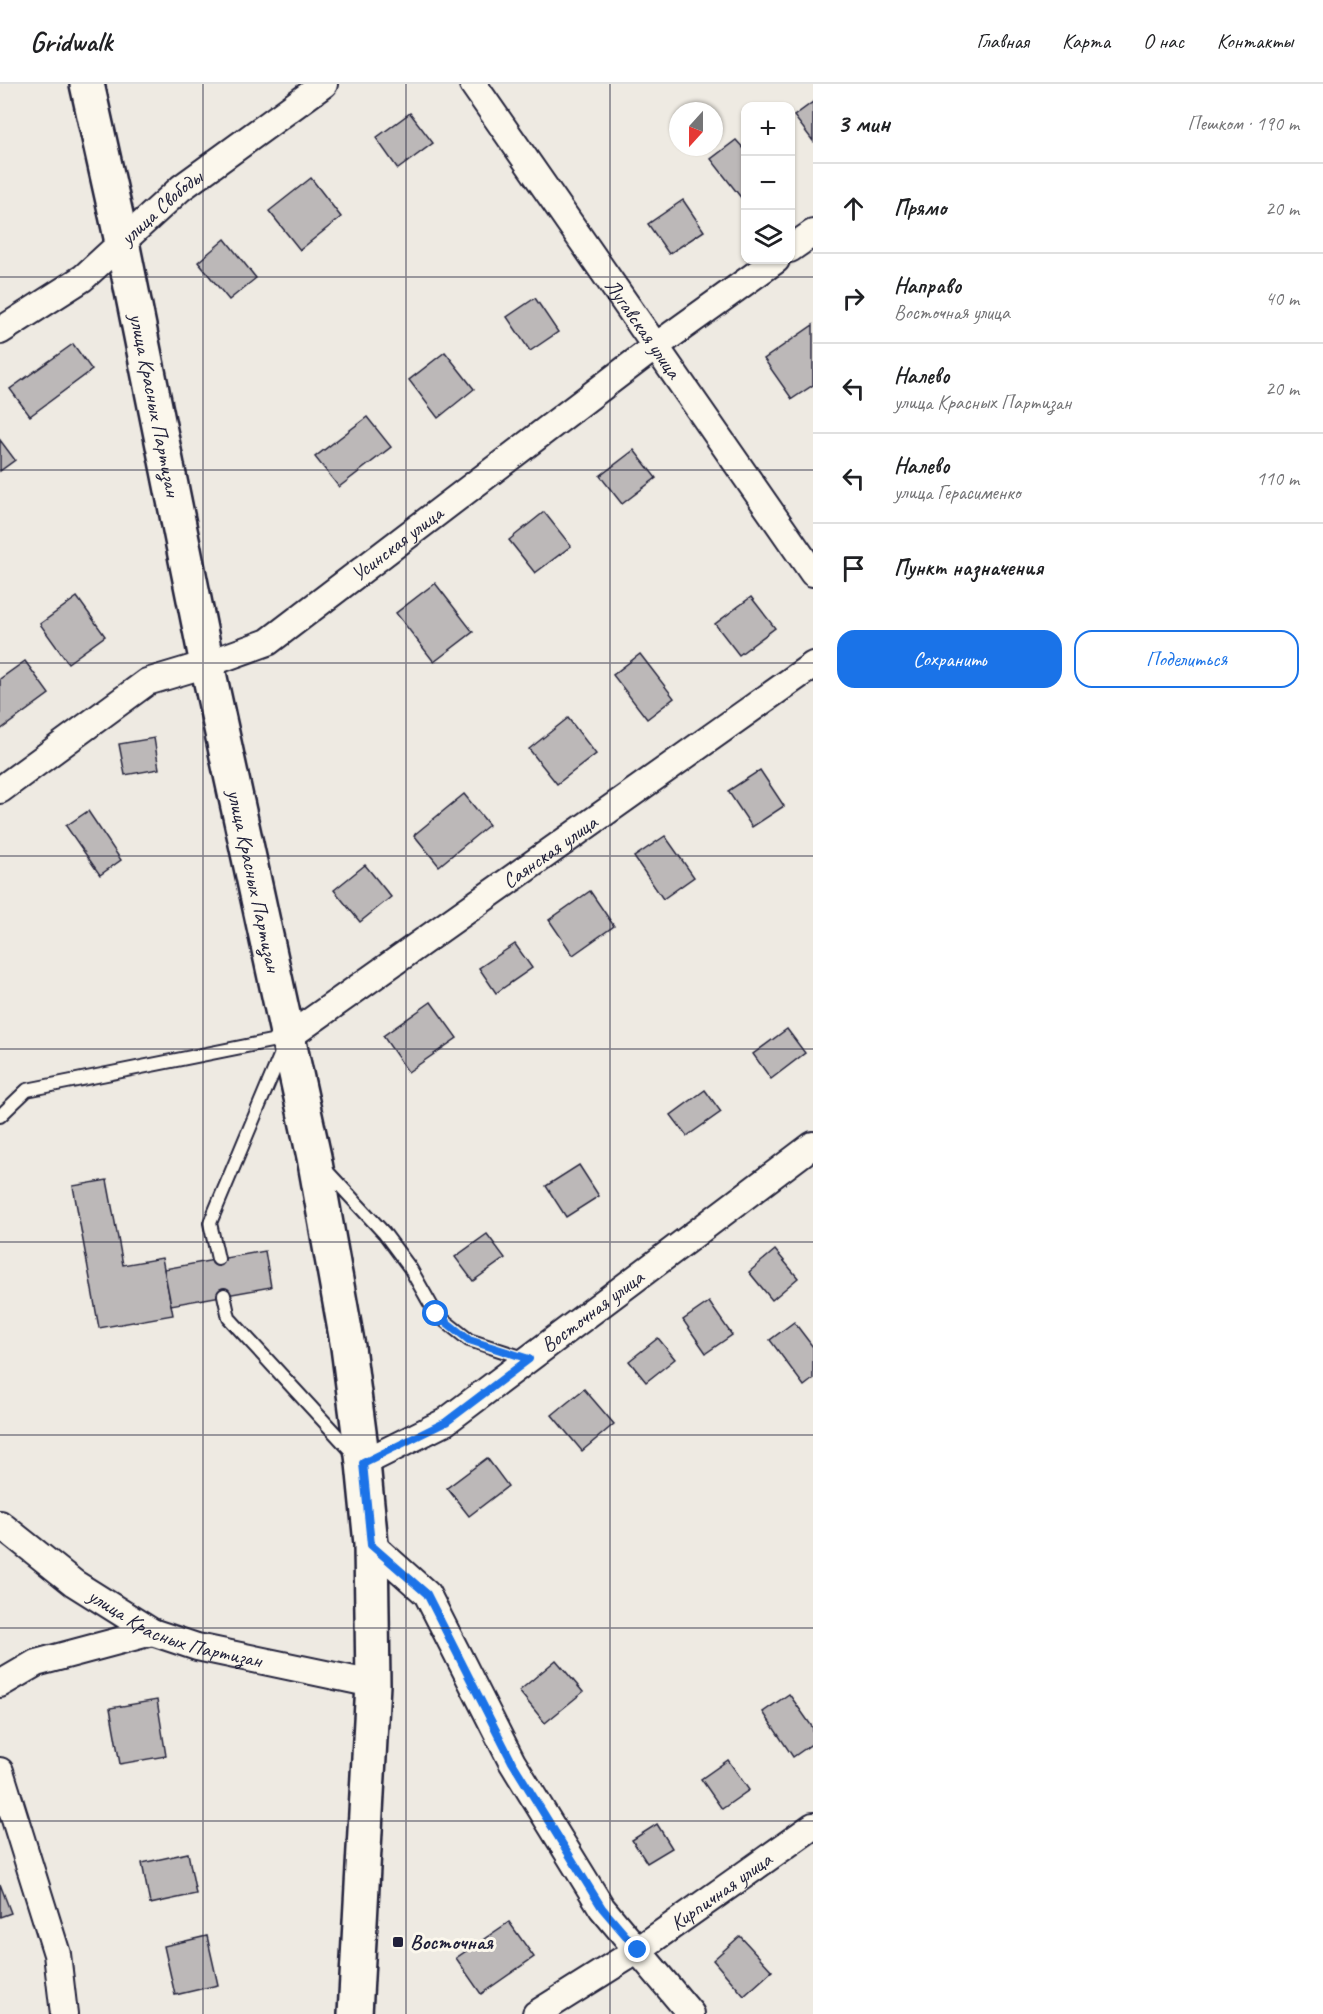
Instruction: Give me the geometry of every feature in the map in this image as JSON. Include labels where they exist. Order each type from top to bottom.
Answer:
[{"type":"main road","name":"улица Красных Партизан","points":[[87,84],[122,242],[207,664],[314,1157],[348,1347],[371,1545],[374,1684],[355,2014]]},
{"type":"street","name":"улица Свободы","points":[[0,331],[83,278],[181,188],[324,84]]},
{"type":"street","name":"Лугавская улица","points":[[473,84],[813,573]]},
{"type":"street","points":[[795,245],[813,232]]},
{"type":"street","name":"Усинская улица","points":[[0,790],[147,682],[268,642],[656,346],[770,264]]},
{"type":"street","name":"Саянская улица","points":[[287,1038],[813,665]]},
{"type":"street","name":"Восточная улица","points":[[363,1463],[446,1422],[813,1145]]},
{"type":"street","name":"улица Красных Партизан","points":[[0,1524],[74,1583],[152,1632],[196,1647],[374,1684]]},
{"type":"street","points":[[371,1545],[427,1594],[512,1762],[602,1908],[691,2014]]},
{"type":"street","points":[[0,1684],[36,1663],[152,1632]]},
{"type":"street","points":[[0,1771],[57,1954],[64,2014]]},
{"type":"street","name":"Кирпичная улица","points":[[536,2014],[638,1950],[813,1826]]},
{"type":"lane","points":[[0,1116],[27,1090],[287,1038]]},
{"type":"lane","points":[[218,1259],[210,1223],[287,1038]]},
{"type":"lane","points":[[314,1157],[384,1233],[410,1268],[436,1314],[469,1340],[529,1359]]},
{"type":"lane","points":[[224,1295],[229,1318],[363,1463]]},
{"type":"building","points":[[813,102],[813,141],[795,117]]},
{"type":"building","points":[[410,113],[433,143],[398,169],[376,138]]},
{"type":"building","points":[[736,140],[741,146],[741,198],[711,159],[715,156],[723,156],[723,150]]},
{"type":"building","points":[[311,178],[341,217],[300,250],[269,211]]},
{"type":"building","points":[[683,200],[704,231],[669,254],[648,224]]},
{"type":"building","points":[[225,239],[256,278],[229,300],[198,262]]},
{"type":"building","points":[[535,298],[558,332],[530,351],[507,317]]},
{"type":"building","points":[[813,325],[813,385],[792,399],[764,359]]},
{"type":"building","points":[[73,344],[92,370],[30,416],[10,389]]},
{"type":"building","points":[[445,352],[474,389],[438,418],[409,380]]},
{"type":"building","points":[[367,417],[391,447],[339,487],[315,457]]},
{"type":"building","points":[[0,440],[15,460],[0,471]]},
{"type":"building","points":[[634,450],[656,478],[622,504],[600,476]]},
{"type":"building","points":[[544,512],[571,546],[535,573],[509,540]]},
{"type":"building","points":[[435,583],[473,632],[434,662],[396,613]]},
{"type":"building","points":[[77,597],[105,636],[68,663],[40,624]]},
{"type":"building","points":[[751,597],[775,628],[739,655],[715,624]]},
{"type":"building","points":[[640,654],[674,698],[647,719],[613,675]]},
{"type":"building","points":[[25,661],[49,694],[0,730],[0,679]]},
{"type":"building","points":[[568,718],[596,754],[557,784],[529,749]]},
{"type":"building","points":[[154,738],[159,769],[125,775],[119,744]]},
{"type":"building","points":[[760,770],[784,806],[752,827],[728,791]]},
{"type":"building","points":[[464,794],[489,825],[439,866],[414,835]]},
{"type":"building","points":[[88,811],[121,860],[100,875],[66,826]]},
{"type":"building","points":[[665,836],[694,877],[663,899],[634,857]]},
{"type":"building","points":[[365,865],[391,897],[360,922],[334,890]]},
{"type":"building","points":[[590,891],[614,926],[573,955],[549,920]]},
{"type":"building","points":[[515,944],[532,968],[496,993],[479,968]]},
{"type":"building","points":[[431,1002],[457,1038],[408,1072],[383,1036]]},
{"type":"building","points":[[787,1029],[805,1053],[771,1079],[753,1054]]},
{"type":"building","points":[[705,1090],[721,1112],[687,1136],[671,1115]]},
{"type":"building","points":[[579,1165],[599,1196],[566,1217],[546,1186]]},
{"type":"building","points":[[107,1180],[123,1265],[162,1258],[173,1315],[99,1328],[73,1186]]},
{"type":"building","points":[[487,1234],[505,1258],[473,1281],[455,1257]]},
{"type":"building","points":[[775,1250],[798,1278],[772,1300],[749,1272]]},
{"type":"building","points":[[265,1251],[271,1287],[171,1305],[164,1269]]},
{"type":"building","points":[[709,1302],[732,1335],[706,1353],[683,1320]]},
{"type":"building","points":[[794,1322],[813,1347],[813,1379],[804,1386],[770,1340]]},
{"type":"building","points":[[658,1338],[675,1359],[646,1382],[629,1361]]},
{"type":"building","points":[[584,1389],[614,1424],[582,1451],[552,1415]]},
{"type":"building","points":[[487,1458],[508,1486],[469,1516],[447,1488]]},
{"type":"building","points":[[556,1660],[583,1692],[545,1723],[519,1691]]},
{"type":"building","points":[[789,1694],[813,1728],[813,1743],[793,1757],[763,1712]]},
{"type":"building","points":[[157,1700],[166,1756],[120,1764],[110,1708]]},
{"type":"building","points":[[728,1760],[749,1790],[722,1809],[701,1779]]},
{"type":"building","points":[[657,1824],[672,1848],[647,1863],[632,1840]]},
{"type":"building","points":[[188,1853],[196,1894],[150,1904],[142,1863]]},
{"type":"building","points":[[0,1884],[11,1913],[0,1917]]},
{"type":"building","points":[[509,1922],[534,1957],[481,1994],[456,1958]]},
{"type":"building","points":[[207,1936],[218,1985],[175,1995],[164,1946]]},
{"type":"building","points":[[740,1936],[772,1971],[744,1996],[713,1960]]},
{"type":"place","name":"Восточная","points":[[398,1942]]},
{"type":"route","points":[[436,1314],[469,1340],[529,1359],[446,1422],[363,1463],[371,1545],[427,1594],[512,1762],[602,1908],[638,1950]]}]
